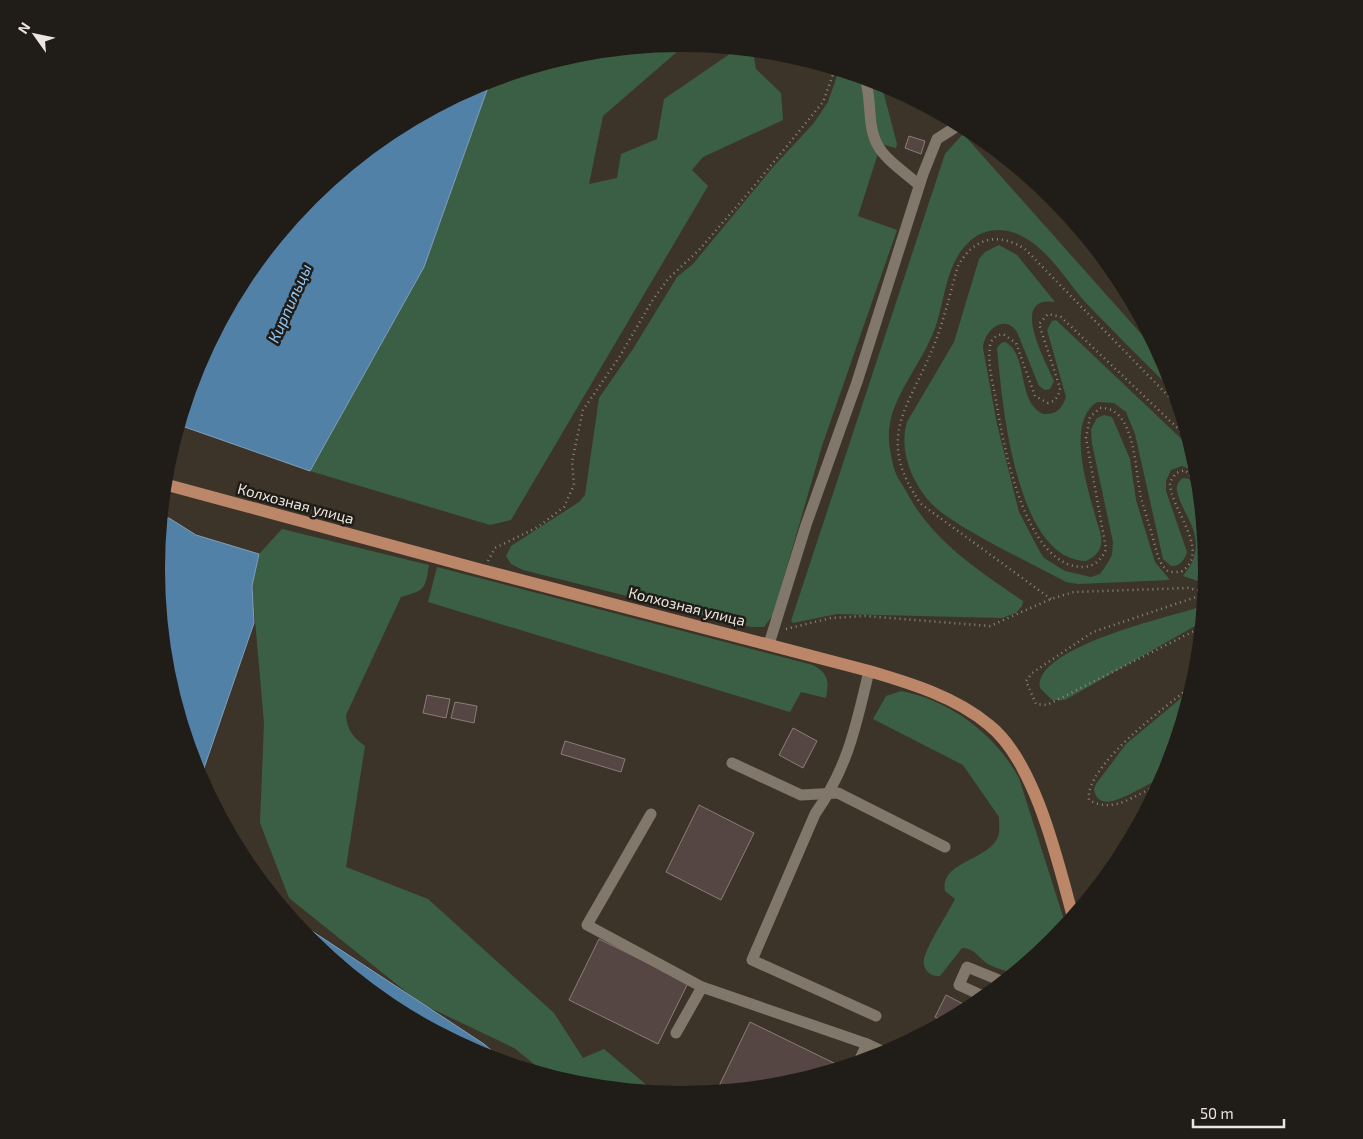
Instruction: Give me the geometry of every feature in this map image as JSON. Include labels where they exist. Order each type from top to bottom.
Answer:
[{"type":"main road","name":"Колхозная улица","points":[[171,486],[482,570],[771,639],[909,683],[949,701],[990,725],[1008,746],[1026,774],[1058,861],[1071,909]]},
{"type":"lane","points":[[868,88],[874,137],[877,145],[920,185]]},
{"type":"lane","points":[[771,639],[806,525],[857,382],[920,185],[937,139],[952,129]]},
{"type":"lane","points":[[869,671],[850,750],[829,794],[815,814],[752,960],[876,1016]]},
{"type":"lane","points":[[732,763],[802,795],[838,794],[945,848]]},
{"type":"lane","points":[[651,814],[587,925],[702,987],[876,1048]]},
{"type":"lane","points":[[977,993],[959,985],[967,967],[997,979]]},
{"type":"lane","points":[[676,1033],[702,987]]},
{"type":"lane","points":[[863,1053],[867,1044]]},
{"type":"path","points":[[482,570],[495,548],[538,527],[564,507],[574,485],[572,462],[583,410],[620,356],[652,301],[668,279],[699,250],[823,102],[833,75]]},
{"type":"path","points":[[1052,599],[921,504],[911,490],[898,456],[903,410],[936,340],[963,257],[987,239],[1007,240],[1025,249],[1168,396]]},
{"type":"path","points":[[1179,429],[1061,317],[1048,314],[1040,324],[1060,388],[1058,395],[1053,401],[1048,403],[1035,396],[1016,343],[1012,338],[1003,334],[998,335],[990,345],[990,370],[1005,452],[1012,477],[1032,527],[1042,542],[1059,559],[1071,565],[1090,566],[1101,558],[1106,549],[1086,438],[1090,417],[1100,408],[1115,412],[1122,418],[1128,431],[1146,515],[1160,563],[1169,572],[1181,572],[1188,567],[1192,557],[1192,544],[1172,495],[1170,482],[1176,473],[1185,470],[1190,475]]},
{"type":"path","points":[[771,639],[802,624],[832,618],[865,616],[990,626],[1052,599],[1086,590],[1188,588],[1197,591]]},
{"type":"path","points":[[1195,631],[1047,705],[1036,704],[1030,694],[1026,681],[1032,673],[1093,632],[1197,596]]},
{"type":"path","points":[[1148,791],[1112,806],[1097,804],[1089,800],[1088,792],[1093,782],[1123,742],[1183,693]]},
{"type":"green space","points":[[676,52],[603,116],[589,184],[617,178],[621,154],[657,139],[664,99],[728,55],[754,58],[756,69],[781,93],[783,120],[703,157],[692,170],[708,186],[511,520],[490,525],[310,471],[424,267],[487,91],[515,80],[581,62],[614,57]]},
{"type":"green space","points":[[837,77],[884,94],[897,144],[896,148],[881,144],[858,216],[897,230],[822,446],[773,615],[764,627],[751,627],[523,570],[511,564],[506,556],[511,546],[579,502],[585,495],[599,398],[633,349],[677,277],[693,264],[774,166],[813,124],[828,102]]},
{"type":"green space","points":[[962,135],[968,139],[1141,334],[1162,380],[1087,304],[1055,264],[1037,246],[1015,233],[1002,230],[983,233],[972,239],[954,263],[934,331],[897,400],[890,423],[889,446],[898,477],[929,525],[973,566],[1023,601],[1022,606],[1016,613],[1002,618],[837,614],[793,623],[791,621],[945,154]]},
{"type":"green space","points":[[999,245],[1017,255],[1055,302],[1041,303],[1034,309],[1032,319],[1038,346],[1054,381],[1050,389],[1045,390],[1039,386],[1017,332],[1012,327],[1001,324],[991,330],[984,342],[983,348],[997,424],[1019,512],[1044,558],[1065,571],[1091,577],[1100,574],[1112,555],[1113,542],[1092,444],[1091,429],[1097,418],[1104,415],[1112,417],[1130,459],[1136,500],[1155,562],[1170,580],[1078,584],[1066,582],[989,542],[945,515],[935,507],[918,486],[907,461],[905,435],[907,422],[954,342],[979,259],[985,252]]},
{"type":"green space","points":[[1056,320],[1182,439],[1189,469],[1182,466],[1171,470],[1166,481],[1166,491],[1187,552],[1185,558],[1179,564],[1171,566],[1163,559],[1135,434],[1126,412],[1114,403],[1097,402],[1088,411],[1082,424],[1081,455],[1101,538],[1101,545],[1097,553],[1086,561],[1062,554],[1043,535],[1028,507],[1017,474],[1009,438],[997,348],[1001,343],[1005,342],[1012,348],[1017,356],[1025,389],[1035,408],[1043,414],[1055,412],[1063,405],[1066,397],[1047,330],[1052,321]]},
{"type":"green space","points":[[1183,478],[1191,481],[1197,536],[1198,581],[1183,576],[1192,562],[1196,547],[1193,530],[1177,491],[1180,480]]},
{"type":"green space","points":[[282,529],[429,565],[425,584],[422,588],[415,593],[401,597],[346,715],[351,733],[365,746],[346,867],[428,899],[554,1013],[583,1058],[604,1049],[646,1085],[581,1077],[536,1065],[514,1048],[420,1003],[289,898],[260,823],[264,723],[252,586],[259,554]]},
{"type":"green space","points":[[437,567],[813,665],[827,678],[826,698],[801,692],[790,712],[428,602]]},
{"type":"green space","points":[[1197,608],[1195,626],[1065,700],[1052,700],[1040,688],[1044,673],[1058,659],[1107,635]]},
{"type":"green space","points":[[901,691],[937,702],[954,711],[970,722],[998,748],[1019,778],[1063,917],[1047,935],[1007,971],[986,963],[971,950],[962,948],[940,976],[930,974],[924,966],[924,959],[929,945],[955,899],[945,891],[945,881],[949,874],[957,867],[993,845],[999,835],[999,817],[963,765],[873,719],[886,696]]},
{"type":"green space","points":[[1182,697],[1171,736],[1152,783],[1124,797],[1105,802],[1098,798],[1094,789],[1126,744]]},
{"type":"water","name":"Кирпильцы","points":[[487,91],[424,267],[310,471],[185,427],[192,403],[218,341],[234,311],[271,255],[316,204],[367,159],[394,140],[453,106]]},
{"type":"water","points":[[168,518],[196,535],[259,554],[252,586],[254,623],[204,767],[182,703],[169,637],[165,570]]},
{"type":"water","points":[[313,932],[490,1049],[453,1033],[394,999],[367,980]]},
{"type":"building","points":[[909,136],[925,141],[921,154],[905,148]]},
{"type":"building","points":[[427,695],[450,699],[446,718],[423,713]]},
{"type":"building","points":[[455,702],[477,706],[474,723],[451,718]]},
{"type":"building","points":[[793,728],[817,741],[803,768],[779,755]]},
{"type":"building","points":[[565,741],[625,759],[621,772],[561,754]]},
{"type":"building","points":[[699,805],[754,833],[721,900],[666,872]]},
{"type":"building","points":[[599,939],[688,983],[658,1044],[569,1000]]},
{"type":"building","points":[[946,995],[962,1003],[938,1018],[935,1017]]},
{"type":"building","points":[[750,1022],[834,1063],[782,1077],[720,1085]]}]
